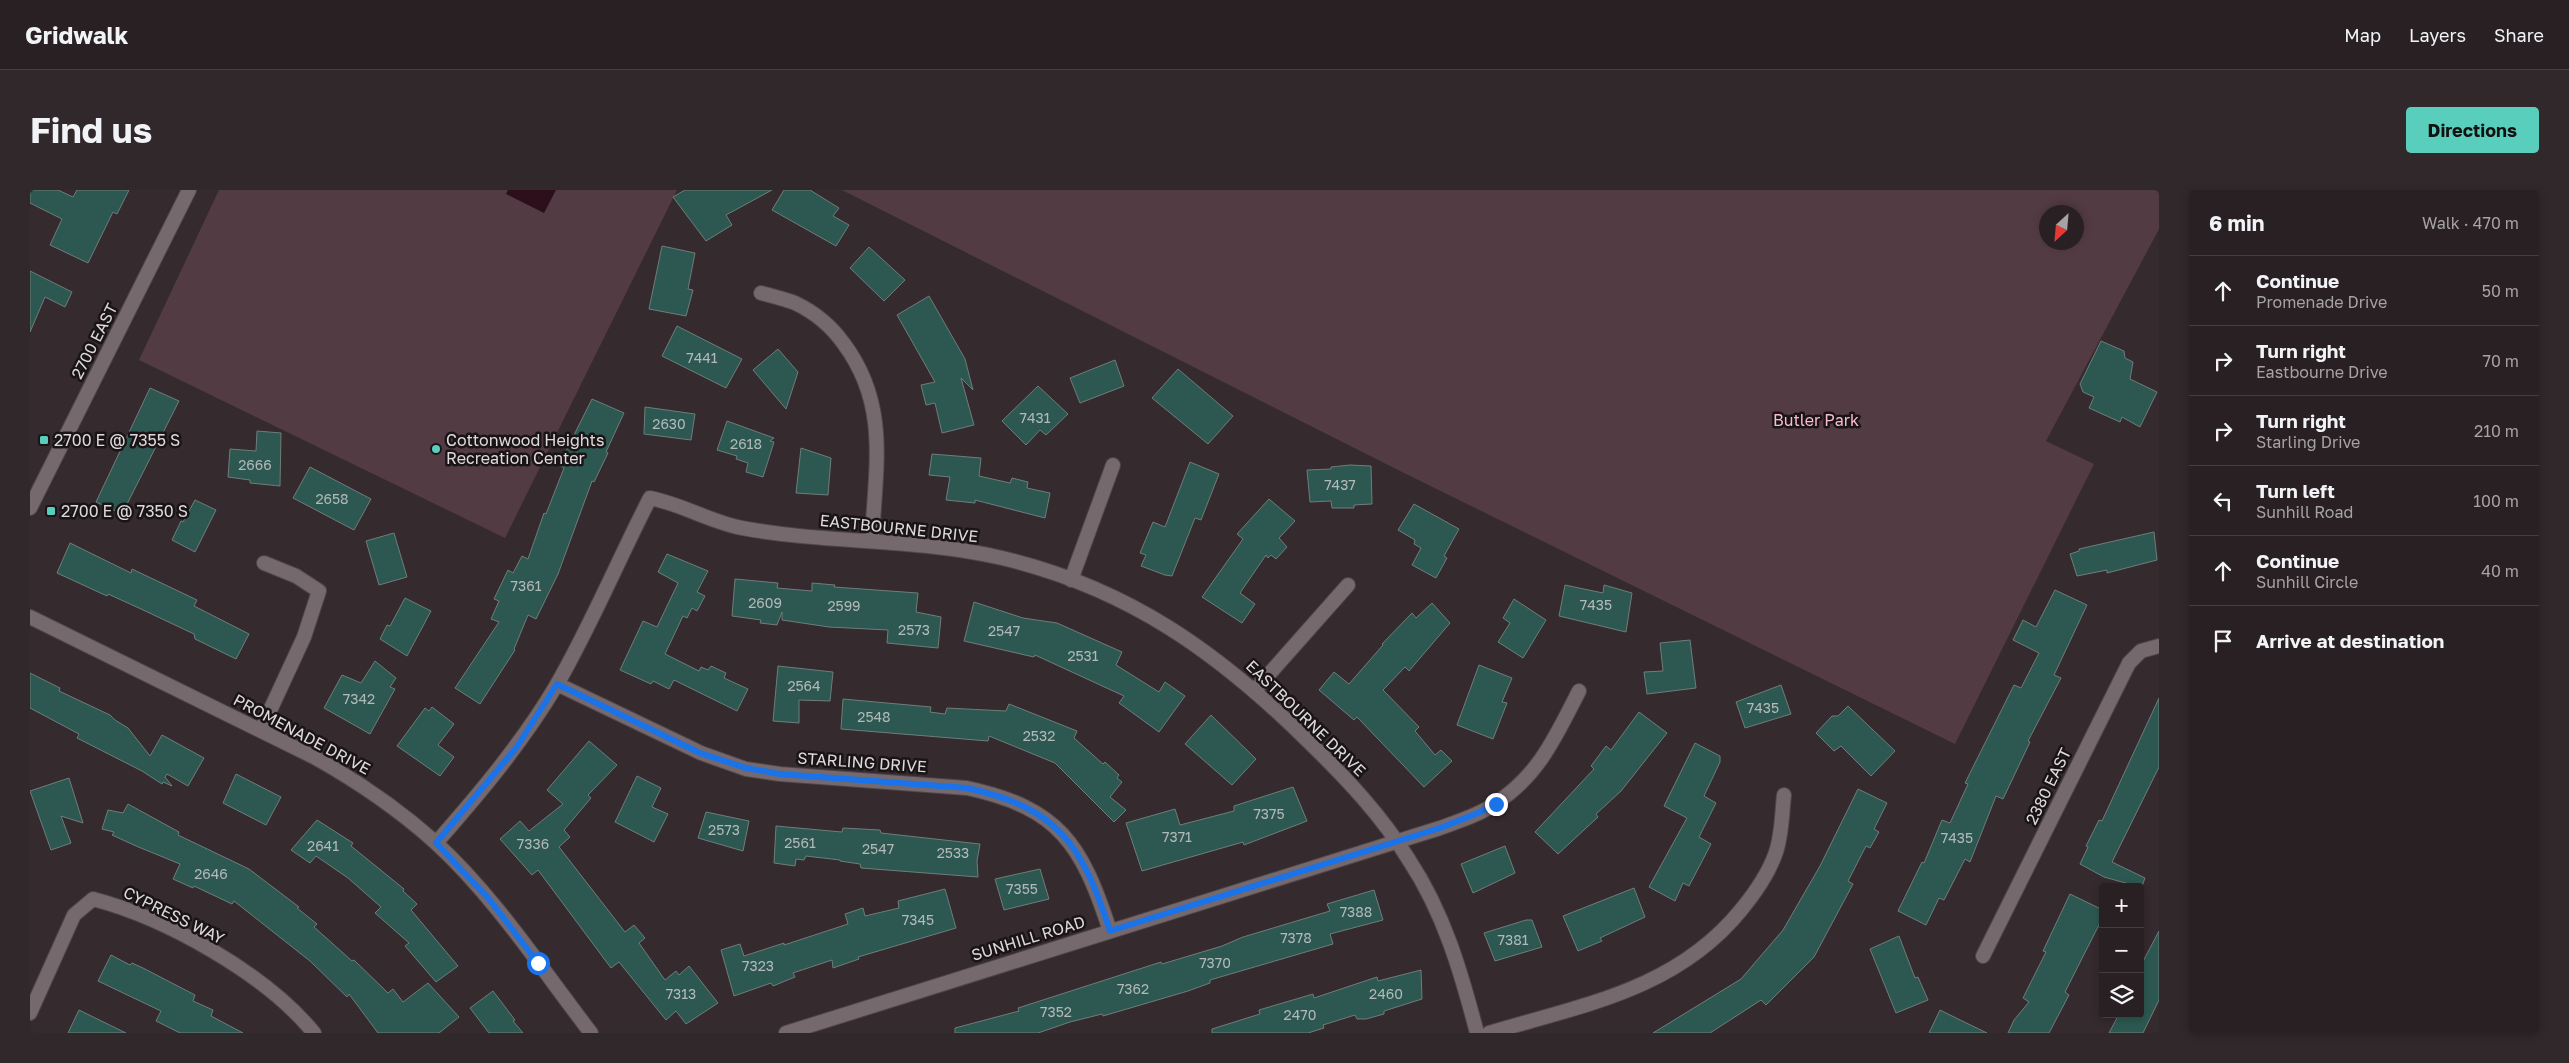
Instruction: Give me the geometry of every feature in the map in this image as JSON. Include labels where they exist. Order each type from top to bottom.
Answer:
[{"type":"street","name":"2700 EAST","points":[[30,508],[34,492],[189,190]]},
{"type":"street","points":[[762,293],[794,303],[820,318],[839,337],[857,361],[864,376],[874,408],[877,434],[872,540]]},
{"type":"street","points":[[1071,580],[1113,465]]},
{"type":"street","name":"EASTBOURNE DRIVE","points":[[436,843],[516,748],[557,684],[650,498],[668,502],[738,527],[916,544],[975,553],[1017,562],[1071,580],[1125,602],[1168,626],[1203,649],[1255,690],[1349,781],[1409,859],[1446,930],[1461,972],[1477,1033]]},
{"type":"street","points":[[261,730],[304,637],[319,590],[296,576],[264,563]]},
{"type":"street","points":[[1255,690],[1348,585]]},
{"type":"street","name":"PROMENADE DRIVE","points":[[30,617],[261,730],[345,774],[395,809],[436,843],[489,899],[591,1033]]},
{"type":"street","name":"2380 EAST","points":[[1983,956],[2129,663],[2141,651],[2152,646],[2159,646]]},
{"type":"street","name":"STARLING DRIVE","points":[[557,684],[700,753],[746,768],[780,774],[967,788],[994,794],[1021,804],[1052,824],[1072,844],[1087,868],[1110,931]]},
{"type":"street","name":"SUNHILL ROAD","points":[[786,1033],[1395,841],[1478,813],[1496,804],[1520,784],[1541,762],[1579,691]]},
{"type":"street","points":[[1488,1033],[1634,990],[1695,956],[1726,928],[1755,892],[1777,850],[1784,795]]},
{"type":"street","name":"CYPRESS WAY","points":[[30,1013],[74,915],[93,899],[123,907],[234,965],[280,998],[314,1033]]},
{"type":"green space","name":"Cottonwood Heights Recreation Center","points":[[219,190],[677,190],[505,538],[139,360]]},
{"type":"green space","name":"Butler Park","points":[[842,190],[2159,190],[2159,229],[2046,441],[2094,464],[1955,744],[1402,472]]},
{"type":"shaded area","points":[[508,190],[556,190],[544,213],[506,194]]},
{"type":"building","points":[[30,190],[58,190],[73,197],[77,190],[129,190],[117,214],[113,212],[88,263],[50,245],[62,219],[30,203]]},
{"type":"building","points":[[685,190],[772,190],[726,215],[732,225],[706,241],[673,197]]},
{"type":"building","points":[[784,190],[810,190],[839,208],[833,216],[849,225],[836,246],[772,210]]},
{"type":"building","points":[[662,246],[695,253],[688,289],[693,290],[686,316],[649,309]]},
{"type":"building","points":[[869,247],[905,280],[884,301],[850,268]]},
{"type":"building","points":[[30,271],[72,292],[65,307],[45,297],[30,332]]},
{"type":"building","points":[[929,296],[965,359],[973,390],[961,378],[974,425],[942,433],[935,403],[926,405],[921,385],[935,382],[897,315]]},
{"type":"building","points":[[677,326],[742,359],[726,388],[662,356]]},
{"type":"building","points":[[2101,341],[2124,351],[2125,358],[2133,362],[2130,379],[2157,392],[2140,427],[2122,417],[2120,422],[2089,408],[2094,397],[2083,392],[2080,384]]},
{"type":"building","points":[[778,349],[798,372],[786,409],[753,370]]},
{"type":"building","points":[[1115,360],[1124,386],[1080,403],[1070,378]]},
{"type":"building","points":[[1178,369],[1233,416],[1208,444],[1152,398]]},
{"type":"building","points":[[1038,386],[1068,414],[1046,435],[1040,430],[1026,445],[1002,421]]},
{"type":"building","points":[[150,388],[179,401],[122,514],[96,502]]},
{"type":"building","points":[[592,399],[624,413],[606,452],[608,453],[594,482],[592,481],[558,574],[536,619],[528,615],[515,650],[480,704],[455,688],[499,622],[491,619],[499,601],[494,599],[508,570],[513,573],[522,556],[528,559],[544,513],[546,514],[564,468],[559,465]]},
{"type":"building","points":[[645,407],[695,414],[691,440],[644,434]]},
{"type":"building","points":[[727,421],[774,438],[770,441],[774,442],[763,477],[746,472],[748,463],[736,459],[737,456],[717,450]]},
{"type":"building","points":[[257,431],[281,433],[280,486],[250,483],[250,480],[228,477],[230,449],[256,451]]},
{"type":"building","points":[[801,448],[831,458],[828,495],[796,493]]},
{"type":"building","points":[[932,454],[981,458],[979,476],[1010,483],[1012,478],[1028,482],[1027,488],[1050,493],[1045,518],[975,500],[975,503],[946,500],[950,477],[929,475]]},
{"type":"building","points":[[1190,462],[1219,474],[1201,520],[1195,518],[1172,576],[1165,575],[1141,566],[1146,555],[1140,553],[1153,522],[1165,527]]},
{"type":"building","points":[[1350,465],[1371,466],[1372,504],[1354,505],[1354,508],[1332,508],[1331,501],[1310,502],[1307,470],[1331,469],[1331,467]]},
{"type":"building","points":[[310,467],[371,499],[354,530],[293,498]]},
{"type":"building","points":[[1269,499],[1295,521],[1279,538],[1287,547],[1276,559],[1271,555],[1268,558],[1266,555],[1240,593],[1255,604],[1242,623],[1202,597],[1243,539],[1237,534]]},
{"type":"building","points":[[195,500],[216,510],[195,552],[172,540],[181,521],[183,522]]},
{"type":"building","points":[[1414,504],[1459,529],[1444,556],[1447,558],[1436,578],[1412,565],[1421,548],[1414,544],[1415,540],[1398,530]]},
{"type":"building","points":[[2154,532],[2157,560],[2107,573],[2107,570],[2077,576],[2070,554],[2079,551],[2079,549]]},
{"type":"building","points":[[394,533],[407,577],[379,585],[366,541]]},
{"type":"building","points":[[70,543],[131,573],[132,569],[197,600],[194,606],[249,634],[236,659],[195,639],[194,634],[108,594],[107,596],[57,573]]},
{"type":"building","points":[[667,554],[708,571],[697,592],[705,596],[697,611],[692,608],[687,618],[683,616],[665,654],[699,671],[701,667],[708,670],[711,666],[726,673],[724,678],[748,689],[737,711],[674,680],[669,689],[653,681],[651,684],[620,670],[643,621],[657,627],[678,583],[658,572]]},
{"type":"building","points":[[735,579],[778,583],[777,588],[812,591],[812,583],[835,585],[834,587],[918,593],[916,612],[941,617],[938,648],[887,643],[888,630],[829,627],[782,620],[782,612],[777,625],[760,623],[761,620],[732,616]]},
{"type":"building","points":[[1565,585],[1603,593],[1604,585],[1632,593],[1626,632],[1559,616]]},
{"type":"building","points":[[2055,590],[2087,605],[2054,675],[2061,678],[2028,741],[2030,742],[2003,799],[1996,796],[1970,862],[1965,859],[1944,900],[1939,898],[1926,925],[1898,911],[1922,862],[1924,863],[1942,820],[1950,823],[1968,784],[1965,783],[2014,685],[2021,688],[2039,653],[2013,640],[2023,620],[2036,627]]},
{"type":"building","points":[[405,598],[431,611],[407,656],[380,639],[387,625],[390,626]]},
{"type":"building","points":[[1514,599],[1546,620],[1523,658],[1498,642],[1510,623],[1503,618]]},
{"type":"building","points":[[974,602],[1023,618],[1057,623],[1122,652],[1116,665],[1159,692],[1165,682],[1185,696],[1159,732],[1119,703],[1124,696],[1035,655],[1034,657],[964,641]]},
{"type":"building","points":[[1432,603],[1450,623],[1409,671],[1405,667],[1383,690],[1419,727],[1415,731],[1435,755],[1441,750],[1452,761],[1424,787],[1357,717],[1354,720],[1319,690],[1334,672],[1349,684],[1382,644],[1412,613],[1416,618]]},
{"type":"building","points":[[1690,640],[1696,688],[1647,694],[1644,672],[1663,671],[1660,643]]},
{"type":"building","points":[[375,661],[396,678],[390,687],[395,689],[370,734],[324,708],[342,675],[361,683]]},
{"type":"building","points":[[1479,665],[1512,678],[1502,702],[1507,703],[1493,739],[1457,725]]},
{"type":"building","points":[[778,666],[833,672],[830,701],[799,700],[799,723],[773,721]]},
{"type":"building","points":[[30,673],[60,688],[59,691],[110,715],[128,728],[150,756],[162,735],[204,758],[188,786],[167,774],[165,777],[172,786],[163,782],[162,784],[142,771],[77,738],[79,734],[30,708]]},
{"type":"building","points":[[1781,685],[1791,714],[1745,728],[1736,702]]},
{"type":"building","points":[[2159,698],[2159,767],[2112,862],[2145,878],[2143,883],[2126,883],[2104,877],[2080,864],[2088,847],[2086,846],[2099,820],[2102,821]]},
{"type":"building","points":[[843,699],[931,707],[930,712],[945,714],[947,708],[1006,711],[1009,704],[1077,731],[1074,738],[1103,764],[1105,762],[1119,775],[1117,778],[1122,782],[1110,797],[1126,810],[1114,822],[1055,763],[989,736],[988,741],[841,729]]},
{"type":"building","points":[[1848,706],[1895,751],[1871,776],[1841,746],[1834,751],[1816,733],[1832,716],[1838,716]]},
{"type":"building","points":[[432,707],[454,724],[438,745],[454,757],[440,776],[397,746],[425,708],[429,711]]},
{"type":"building","points":[[1639,712],[1667,733],[1621,791],[1596,814],[1598,817],[1558,854],[1535,832],[1594,769],[1591,766],[1606,746],[1611,750]]},
{"type":"building","points":[[1211,715],[1256,759],[1232,785],[1185,744]]},
{"type":"building","points":[[589,741],[617,765],[588,795],[591,798],[564,830],[570,837],[559,847],[625,932],[634,925],[645,938],[639,943],[665,980],[676,971],[679,975],[689,966],[718,1003],[686,1024],[676,1011],[666,1020],[619,962],[611,968],[538,870],[532,875],[500,839],[520,821],[529,831],[563,804],[547,790]]},
{"type":"building","points":[[1695,743],[1720,756],[1720,762],[1704,796],[1716,803],[1699,837],[1711,844],[1689,886],[1683,883],[1675,901],[1649,887],[1687,818],[1664,806]]},
{"type":"building","points":[[236,774],[281,797],[266,825],[223,803]]},
{"type":"building","points":[[637,776],[661,788],[652,807],[668,814],[654,842],[615,822]]},
{"type":"building","points":[[69,778],[83,823],[61,816],[71,843],[51,850],[30,791]]},
{"type":"building","points":[[1293,787],[1307,821],[1244,845],[1243,842],[1142,871],[1126,823],[1175,809],[1180,825],[1234,811],[1234,806]]},
{"type":"building","points":[[1858,789],[1887,803],[1874,829],[1879,832],[1870,848],[1866,846],[1848,881],[1853,884],[1814,957],[1766,1005],[1761,1000],[1710,1033],[1653,1033],[1741,979],[1783,930],[1820,866]]},
{"type":"building","points":[[128,804],[179,832],[178,835],[249,869],[299,907],[297,908],[317,924],[314,927],[352,961],[354,960],[388,993],[393,989],[403,1002],[428,983],[459,1017],[439,1033],[378,1033],[349,994],[347,997],[310,961],[234,901],[232,904],[194,886],[193,888],[173,879],[180,864],[112,835],[114,832],[102,829],[108,810],[123,813]]},
{"type":"building","points":[[706,812],[749,821],[743,851],[698,838]]},
{"type":"building","points":[[317,820],[353,843],[351,846],[404,889],[403,891],[417,904],[411,910],[458,966],[436,982],[405,946],[409,943],[375,913],[381,907],[348,878],[316,856],[310,863],[291,850]]},
{"type":"building","points":[[776,826],[842,832],[843,828],[880,830],[881,833],[980,844],[977,861],[978,877],[861,868],[860,864],[806,856],[804,860],[796,859],[795,866],[774,863]]},
{"type":"building","points":[[1505,846],[1515,873],[1473,893],[1461,864]]},
{"type":"building","points":[[1040,869],[1049,899],[1004,910],[995,879]]},
{"type":"building","points":[[1634,888],[1645,917],[1600,938],[1602,941],[1578,951],[1563,916]]},
{"type":"building","points":[[945,889],[956,928],[858,957],[859,959],[833,968],[832,960],[793,973],[795,977],[773,986],[771,983],[734,996],[721,950],[740,944],[744,956],[848,924],[845,914],[863,908],[865,916],[899,908],[898,901]]},
{"type":"building","points":[[1374,890],[1383,920],[1330,934],[1333,944],[1210,980],[1210,983],[1188,991],[1103,1016],[1102,1014],[1070,1022],[1038,1033],[955,1033],[955,1028],[1019,1011],[1018,1008],[1161,962],[1162,964],[1222,946],[1243,937],[1330,911],[1327,904]]},
{"type":"building","points":[[2070,894],[2099,908],[2099,925],[2065,992],[2069,995],[2049,1033],[2008,1033],[2014,1020],[2029,1002],[2023,998],[2046,952],[2043,951]]},
{"type":"building","points":[[1526,920],[1532,920],[1542,947],[1495,961],[1484,933]]},
{"type":"building","points":[[2159,931],[2159,1000],[2143,1033],[2109,1033],[2117,1018],[2144,1018],[2144,959]]},
{"type":"building","points":[[1899,936],[1915,978],[1918,977],[1928,1000],[1896,1013],[1870,949]]},
{"type":"building","points":[[111,955],[130,965],[132,963],[143,968],[195,995],[193,1001],[213,1010],[211,1016],[243,1033],[180,1033],[156,1021],[161,1011],[98,981]]},
{"type":"building","points":[[1421,970],[1422,999],[1384,1011],[1384,1014],[1366,1019],[1357,1019],[1355,1015],[1323,1025],[1324,1028],[1308,1033],[1212,1033],[1212,1029],[1260,1014],[1259,1010],[1313,994],[1314,998],[1377,977],[1378,981]]},
{"type":"building","points":[[493,991],[523,1033],[489,1033],[470,1008]]},
{"type":"building","points":[[79,1010],[126,1033],[68,1033]]},
{"type":"building","points":[[1940,1010],[1952,1016],[1987,1033],[1929,1033]]},
{"type":"place","name":"2700 E @ 7355 S","points":[[44,440]]},
{"type":"place","name":"Cottonwood Heights Recreation Center","points":[[436,449]]},
{"type":"place","name":"2700 E @ 7350 S","points":[[51,511]]},
{"type":"route","points":[[538,963],[489,899],[436,843],[516,748],[557,684],[700,753],[746,768],[780,774],[967,788],[994,794],[1021,804],[1052,824],[1072,844],[1087,868],[1110,931],[1330,860],[1440,828],[1496,804]]}]
